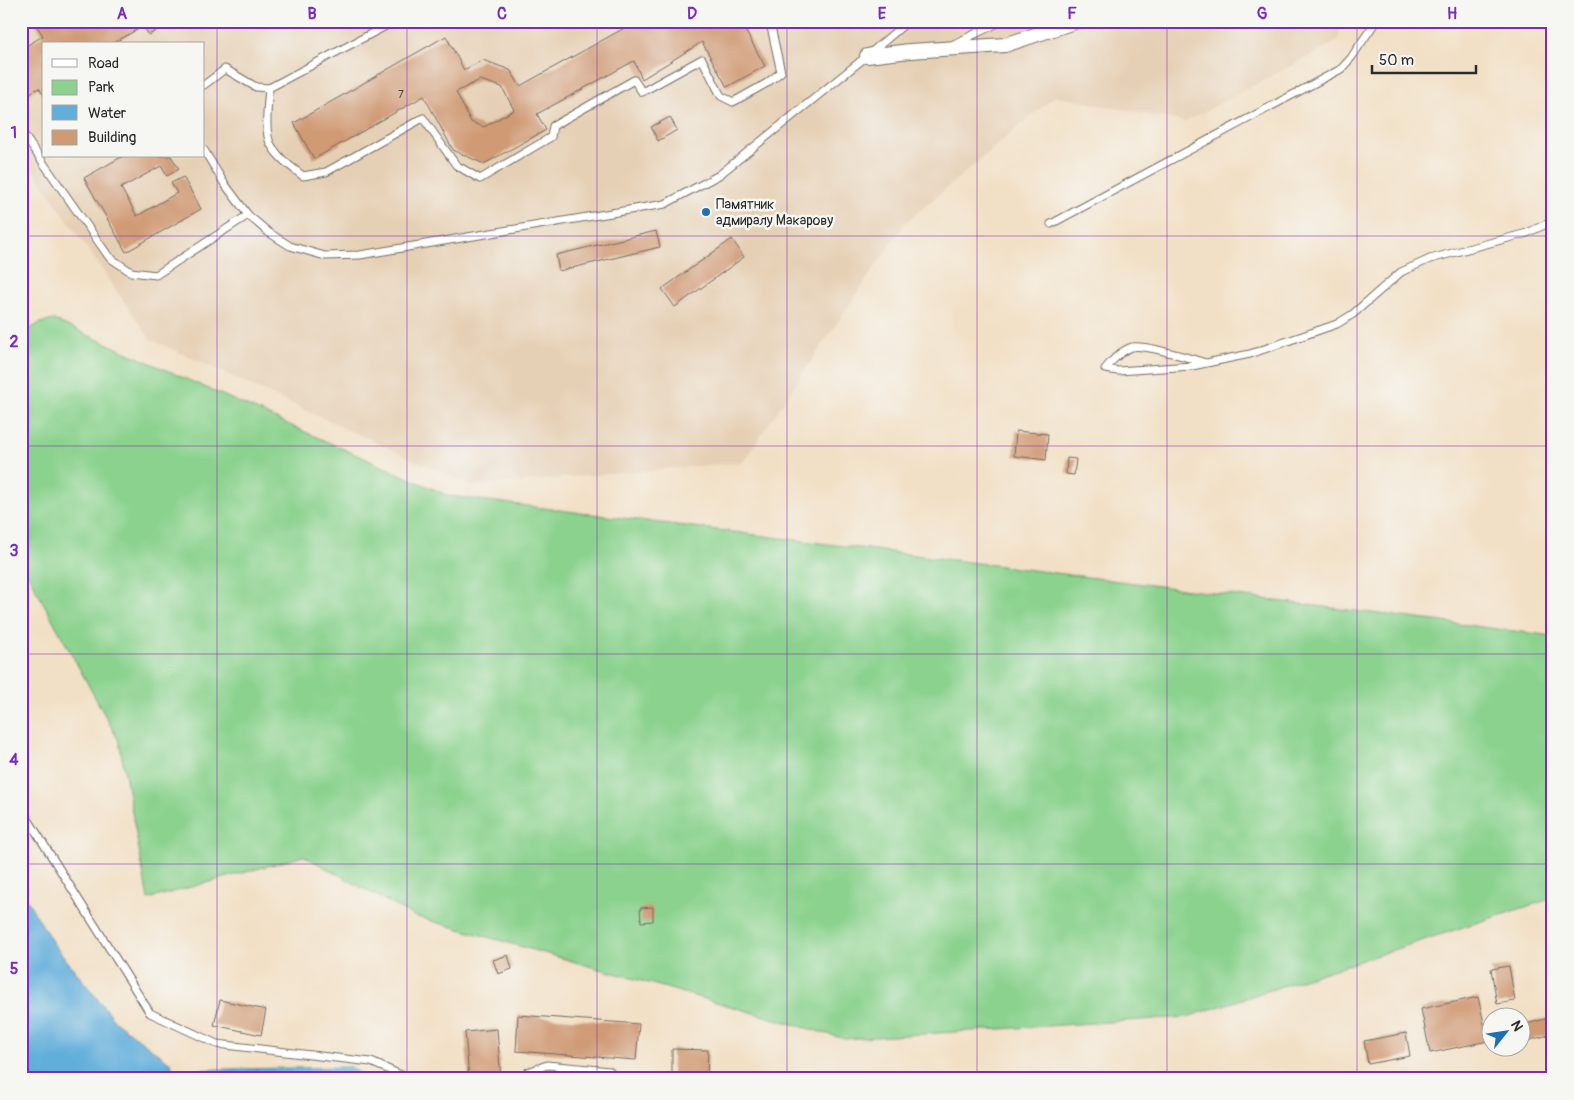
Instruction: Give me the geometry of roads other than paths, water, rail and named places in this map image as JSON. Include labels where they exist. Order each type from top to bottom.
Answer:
[{"type":"street","points":[[867,56],[1005,45],[1077,21]]},
{"type":"street","points":[[1547,21],[1553,23]]},
{"type":"lane","points":[[205,85],[225,69],[256,87],[269,88],[395,21]]},
{"type":"lane","points":[[269,88],[266,120],[269,142],[284,161],[303,176],[326,172],[423,118],[456,165],[480,179],[552,138],[553,126],[634,80],[642,92],[702,59],[721,96],[733,102],[767,83],[781,72],[771,27],[773,21]]},
{"type":"lane","points":[[205,152],[224,183],[248,215],[268,232],[290,246],[325,256],[360,255],[665,204],[719,175],[908,21]]},
{"type":"lane","points":[[944,49],[1002,21]]},
{"type":"lane","points":[[1052,224],[1341,69],[1351,58],[1376,21]]},
{"type":"lane","points":[[21,131],[109,257],[132,272],[156,275],[248,215]]},
{"type":"lane","points":[[1206,363],[1171,353],[1134,347],[1116,356],[1105,369],[1118,371],[1192,366],[1250,354],[1337,324],[1353,314],[1401,272],[1430,259],[1527,233],[1553,221]]},
{"type":"lane","points":[[21,808],[150,1014],[216,1044],[371,1062],[410,1079]]},
{"type":"lane","points":[[524,1079],[528,1072],[547,1065],[610,1071],[612,1079]]},
{"type":"water","points":[[21,890],[53,943],[115,1021],[172,1064],[171,1070],[351,1067],[368,1079],[21,1079]]},
{"type":"place","name":"Памятник адмиралу Макарову","points":[[706,212]]}]
